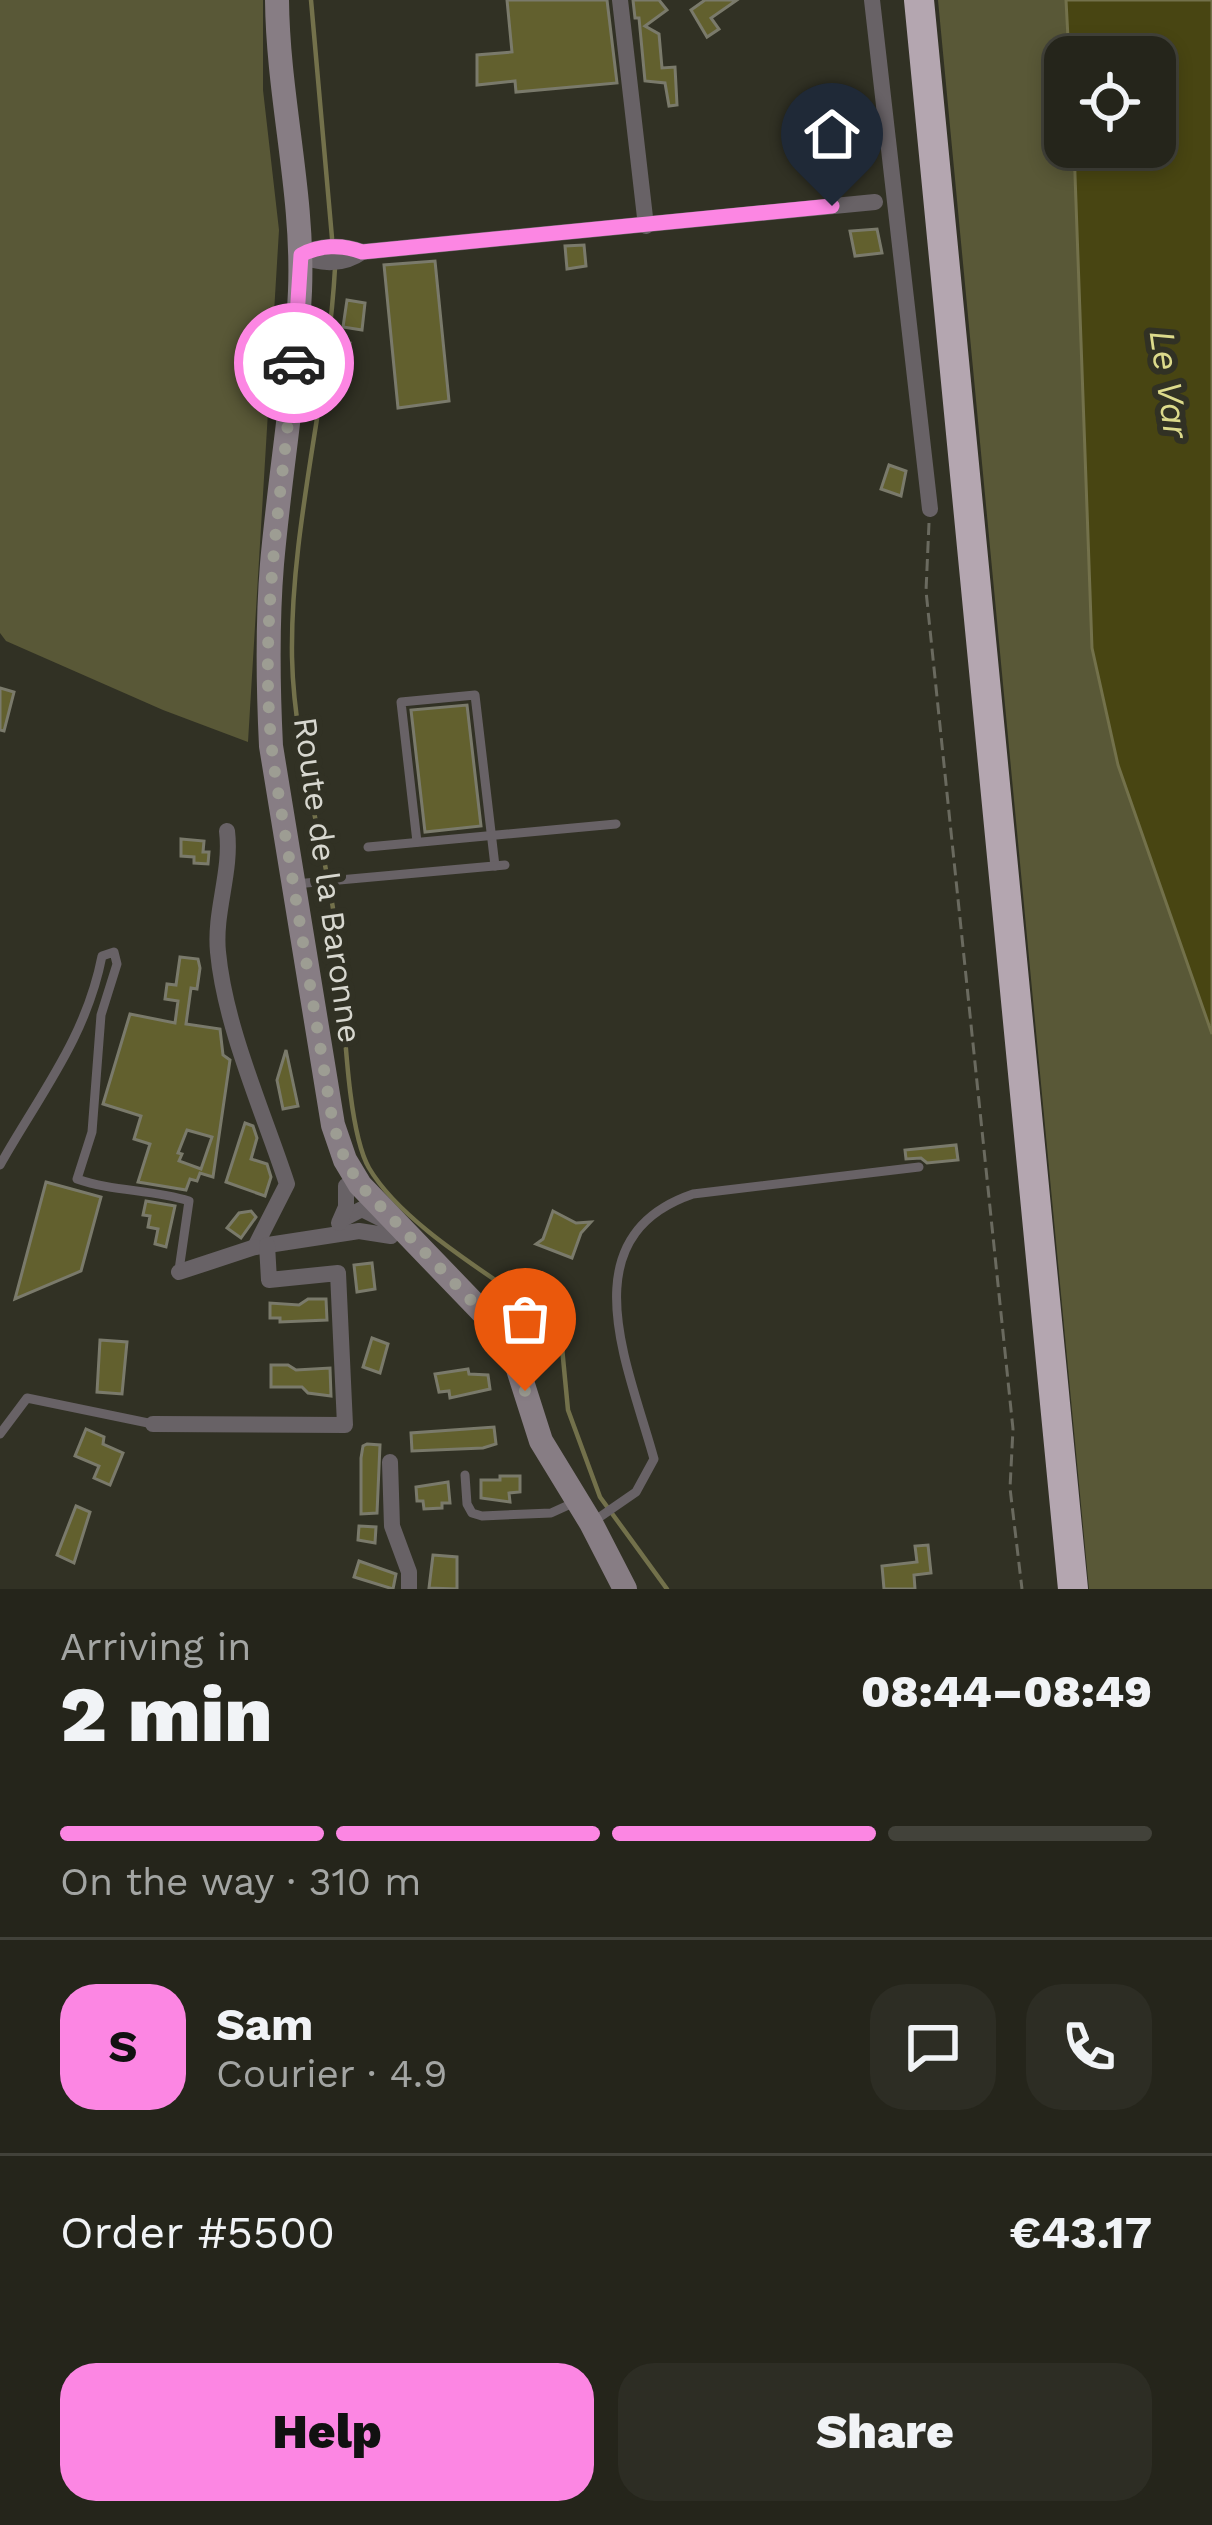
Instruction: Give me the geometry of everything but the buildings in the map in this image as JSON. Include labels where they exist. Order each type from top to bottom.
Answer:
[{"type":"highway","points":[[899,0],[1053,1589]]},
{"type":"highway","points":[[919,0],[1073,1589]]},
{"type":"main road","name":"Route de la Baronne","points":[[278,0],[301,255],[268,631],[271,746],[333,1124],[359,1208],[399,1235],[446,1277],[490,1320],[512,1352],[541,1441],[591,1512],[625,1589]]},
{"type":"street","points":[[620,0],[646,226]]},
{"type":"street","points":[[872,0],[930,509]]},
{"type":"street","points":[[301,255],[314,262],[350,260],[362,252],[875,202]]},
{"type":"street","points":[[153,1424],[345,1425],[338,1273],[269,1280],[261,1246],[287,1184],[221,985],[217,943],[231,857],[227,831]]},
{"type":"street","points":[[179,1272],[261,1246],[325,1236],[359,1208],[399,1235]]},
{"type":"street","points":[[390,1462],[392,1526],[409,1572],[410,1589]]},
{"type":"lane","points":[[292,884],[500,866],[491,835],[476,695],[401,702],[417,842]]},
{"type":"lane","points":[[368,847],[616,824]]},
{"type":"lane","points":[[0,1165],[38,1099],[53,1083],[91,1005],[102,956],[114,952],[117,964],[101,1015],[92,1132],[77,1179],[103,1189],[168,1194],[189,1201],[179,1272]]},
{"type":"lane","points":[[465,1475],[467,1504],[472,1514],[482,1516],[591,1512],[635,1492],[654,1459],[615,1315],[614,1286],[623,1253],[640,1226],[665,1203],[693,1194],[920,1167]]},
{"type":"lane","points":[[0,1434],[27,1398],[153,1424]]},
{"type":"path","points":[[930,509],[926,590],[1010,1407],[1010,1488],[1022,1589]]},
{"type":"shaded area","points":[[0,0],[263,0],[263,90],[279,230],[248,742],[6,641],[0,633]]},
{"type":"shaded area","points":[[938,0],[1066,0],[1068,36],[1044,36],[1044,168],[1075,168],[1092,648],[1118,765],[1212,1034],[1212,1589],[1089,1589]]},
{"type":"water","name":"Le Var","points":[[1066,0],[1212,0],[1212,1034],[1118,765],[1092,648],[1075,168],[1176,168],[1176,36],[1068,36]]},
{"type":"waterway","points":[[311,0],[332,238]]},
{"type":"waterway","points":[[335,268],[297,560],[292,657],[299,732],[334,916],[351,1096],[361,1149],[369,1168],[403,1209],[448,1247],[543,1313],[561,1337],[568,1410],[600,1497],[667,1589]]},
{"type":"way so far","points":[[294,363],[272,562],[269,716],[333,1124],[352,1174],[490,1320],[512,1352],[525,1391]]},
{"type":"route","points":[[294,363],[301,255],[313,248],[349,247],[362,252],[832,206]]}]
